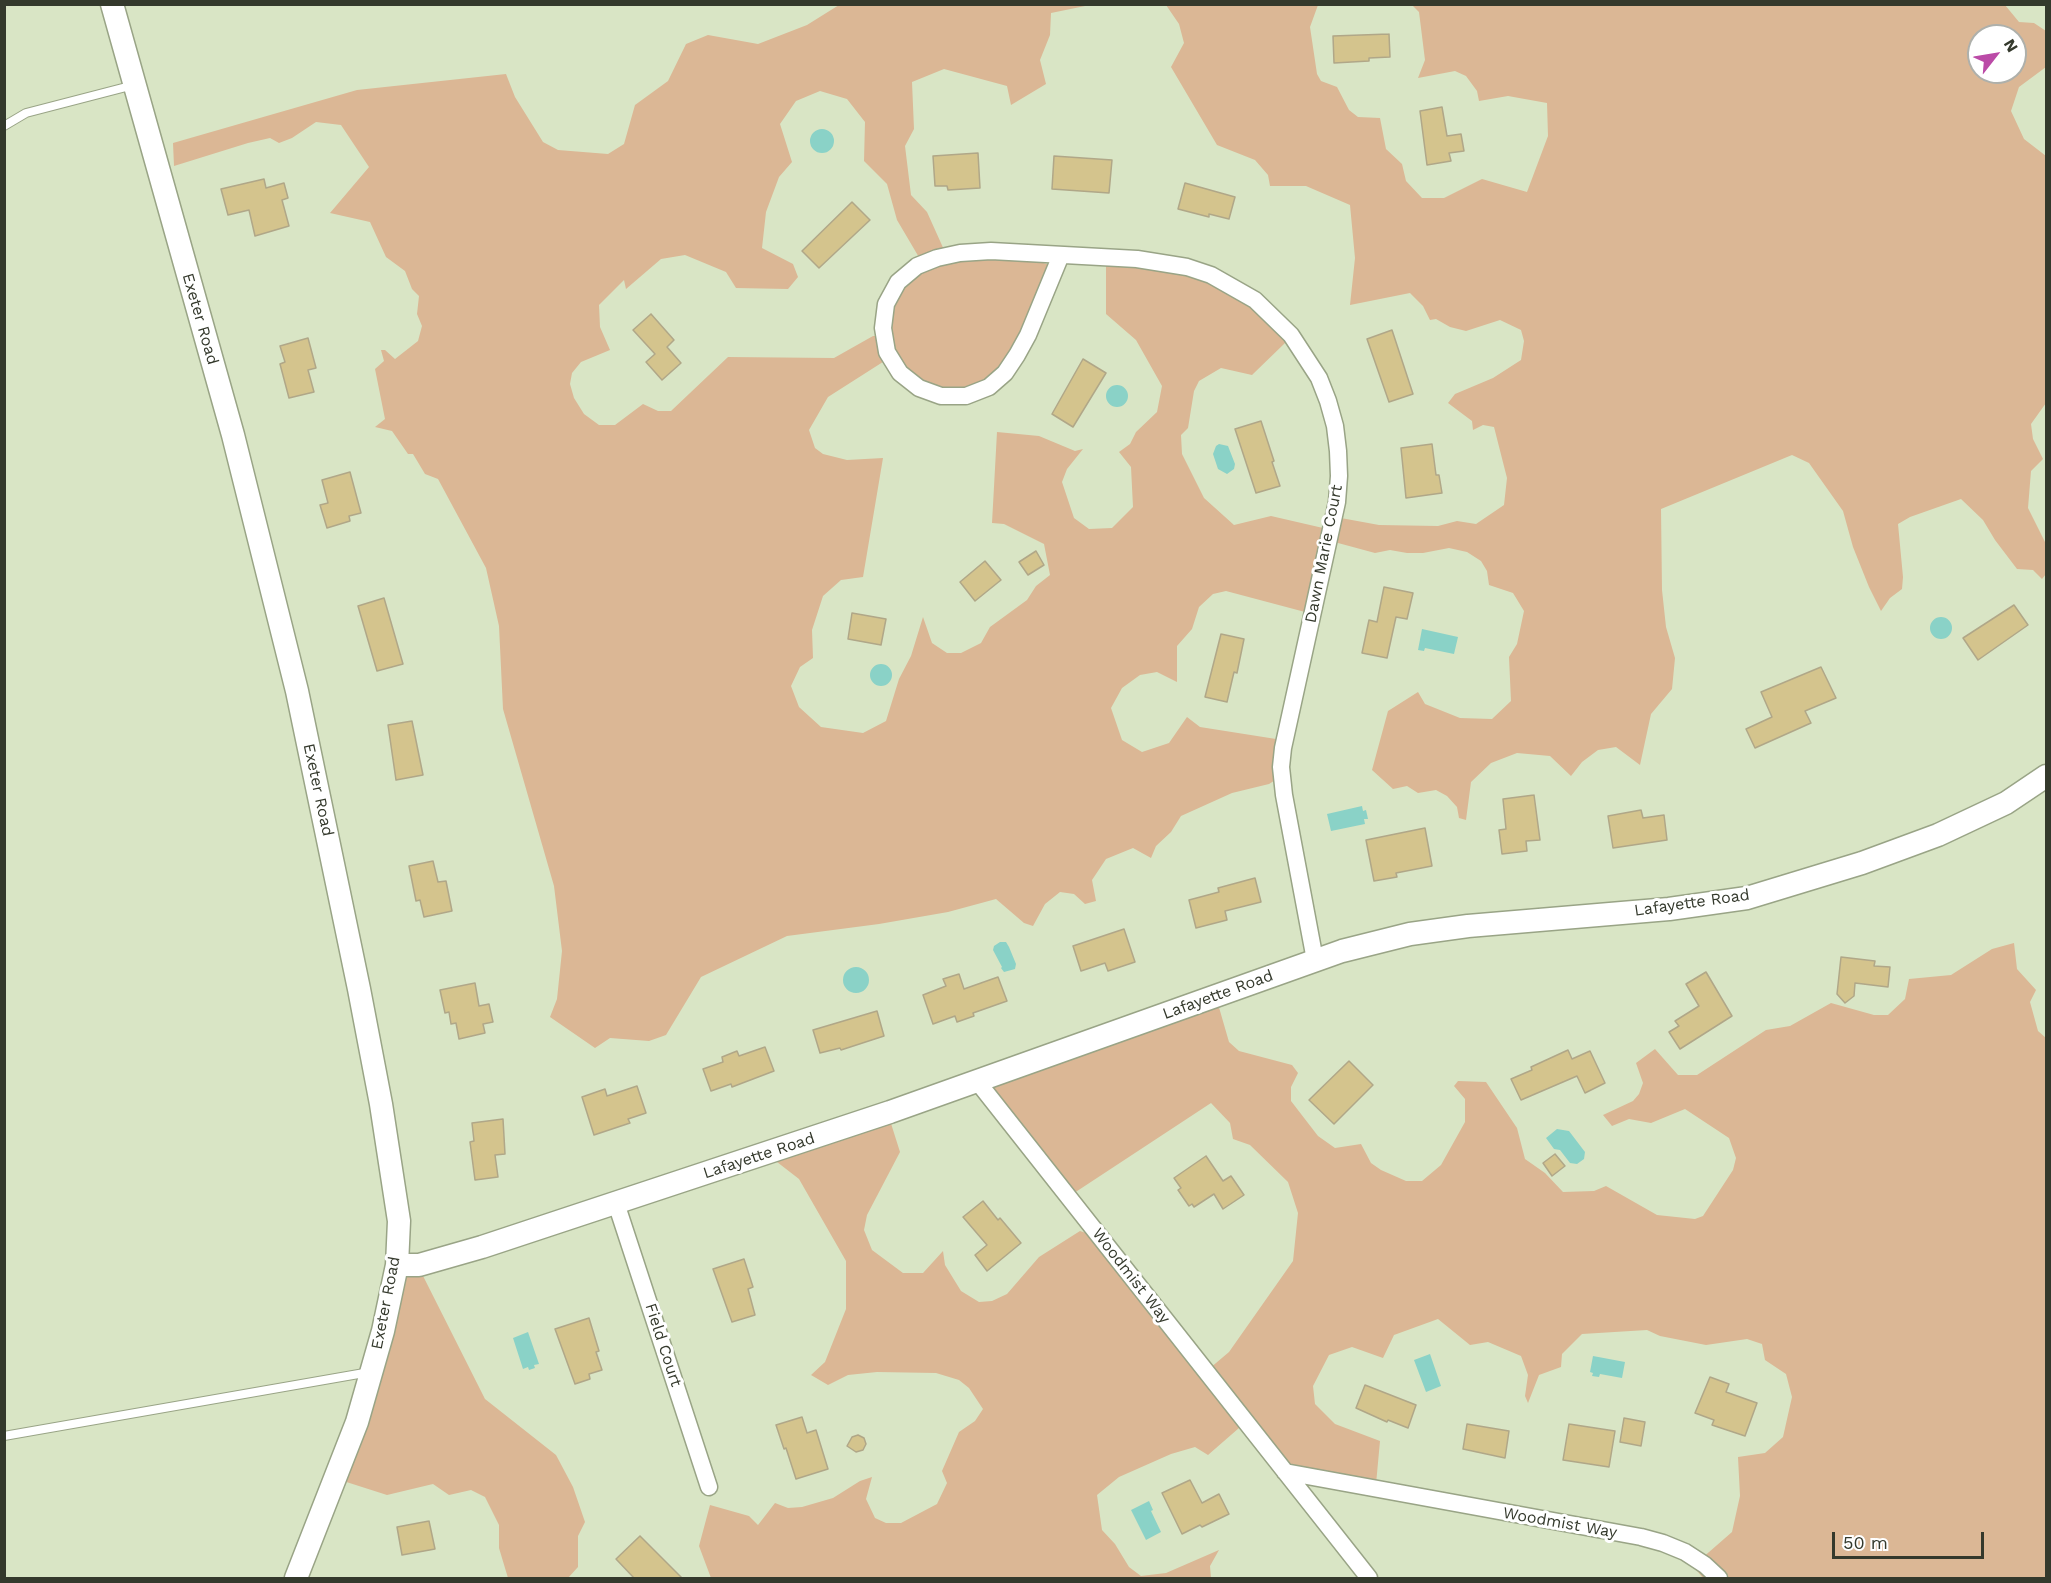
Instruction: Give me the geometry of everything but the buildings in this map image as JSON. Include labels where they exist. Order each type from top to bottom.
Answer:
[{"type":"street","name":"Exeter Road","points":[[112,4],[233,435],[297,691],[357,977],[381,1104],[399,1221],[397,1265],[383,1331],[357,1422],[296,1578]]},
{"type":"street","name":"Dawn Marie Court","points":[[1061,255],[1017,355],[1005,373],[989,387],[966,396],[941,396],[919,388],[900,373],[887,352],[883,328],[886,304],[898,282],[917,266],[937,258],[960,253],[991,251],[1061,255],[1162,261],[1211,275],[1255,300],[1291,335],[1319,378],[1328,401],[1335,426],[1338,451],[1337,501],[1283,748],[1281,767],[1284,795],[1315,960]]},
{"type":"street","name":"Lafayette Road","points":[[397,1265],[419,1265],[482,1247],[890,1112],[1342,951],[1410,934],[1490,924],[1669,909],[1747,898],[1862,863],[1938,835],[2007,803],[2046,776]]},
{"type":"street","name":"Woodmist Way","points":[[977,1081],[1369,1578]]},
{"type":"street","name":"Field Court","points":[[616,1203],[710,1487]]},
{"type":"street","name":"Woodmist Way","points":[[1285,1472],[1641,1537],[1685,1552],[1705,1565],[1719,1578]]},
{"type":"lane","points":[[4,126],[26,113],[135,85]]},
{"type":"lane","points":[[4,1436],[371,1372]]},
{"type":"shaded area","points":[[839,5],[1090,5],[1051,13],[1050,35],[1040,60],[1046,84],[1011,105],[1007,86],[944,69],[912,82],[914,129],[905,146],[911,195],[927,212],[945,252],[1011,254],[1054,266],[998,379],[955,400],[886,360],[828,397],[809,430],[815,448],[823,454],[847,460],[883,458],[863,577],[841,580],[823,596],[812,630],[813,658],[800,667],[791,686],[799,707],[821,727],[863,733],[886,721],[899,679],[911,656],[923,617],[932,643],[947,653],[961,653],[981,643],[990,627],[1027,600],[1036,586],[1050,575],[1044,544],[1004,524],[992,523],[997,432],[1039,436],[1075,451],[1083,449],[1067,469],[1062,482],[1074,518],[1089,529],[1112,528],[1133,507],[1131,467],[1119,452],[1130,444],[1136,432],[1157,412],[1162,386],[1136,340],[1106,314],[1106,265],[1149,263],[1221,282],[1285,335],[1285,343],[1252,375],[1221,368],[1199,381],[1194,391],[1188,428],[1181,435],[1182,454],[1204,498],[1234,525],[1271,516],[1323,528],[1330,516],[1379,525],[1438,526],[1457,521],[1476,524],[1504,505],[1507,478],[1494,427],[1483,425],[1473,430],[1472,421],[1448,403],[1455,394],[1493,378],[1521,360],[1524,341],[1521,330],[1500,320],[1466,331],[1450,327],[1436,319],[1430,320],[1423,306],[1410,293],[1350,305],[1355,258],[1350,205],[1306,186],[1270,186],[1268,175],[1255,160],[1217,145],[1171,67],[1184,43],[1179,24],[1166,5],[1318,5],[1310,27],[1317,74],[1321,81],[1337,87],[1349,110],[1358,117],[1380,118],[1386,149],[1402,164],[1406,181],[1422,198],[1444,198],[1482,179],[1527,192],[1548,136],[1547,103],[1508,96],[1479,101],[1477,91],[1466,76],[1455,71],[1418,78],[1425,60],[1419,12],[1412,5],[2005,5],[2019,22],[2034,23],[2046,31],[2046,67],[2027,81],[2027,24],[1967,24],[1967,84],[2023,84],[2019,87],[2011,111],[2024,139],[2046,156],[2046,403],[2031,424],[2033,439],[2043,459],[2031,471],[2028,508],[2046,544],[2046,574],[2042,579],[2033,570],[2017,569],[1983,520],[1961,499],[1910,517],[1898,524],[1902,589],[1890,598],[1881,611],[1853,547],[1843,511],[1809,463],[1792,455],[1661,509],[1662,590],[1666,627],[1675,658],[1672,689],[1651,714],[1640,765],[1616,747],[1598,750],[1582,762],[1571,776],[1550,756],[1517,753],[1491,763],[1471,782],[1466,820],[1459,818],[1457,807],[1447,796],[1436,790],[1418,793],[1407,786],[1393,789],[1372,770],[1388,711],[1418,692],[1425,704],[1460,718],[1492,719],[1511,701],[1509,657],[1517,644],[1524,611],[1513,593],[1489,585],[1487,571],[1481,561],[1467,552],[1449,548],[1423,553],[1390,550],[1375,553],[1327,540],[1305,612],[1226,591],[1213,594],[1199,607],[1192,629],[1177,646],[1177,682],[1157,672],[1140,675],[1122,688],[1111,708],[1122,740],[1142,752],[1169,743],[1187,717],[1200,727],[1276,739],[1277,779],[1269,784],[1232,793],[1181,816],[1171,832],[1156,846],[1151,858],[1133,848],[1106,859],[1092,880],[1096,901],[1085,904],[1074,894],[1060,892],[1045,904],[1033,926],[1024,923],[996,899],[948,912],[787,936],[701,977],[666,1035],[649,1041],[610,1038],[595,1048],[550,1017],[557,999],[562,951],[554,886],[503,709],[499,626],[486,568],[438,479],[425,474],[413,454],[408,454],[392,431],[375,427],[385,419],[375,369],[384,361],[381,350],[385,350],[395,359],[418,341],[422,326],[417,314],[419,296],[412,289],[405,271],[386,257],[370,222],[330,213],[369,167],[341,125],[316,122],[292,138],[279,143],[270,138],[174,166],[173,143],[357,90],[506,74],[515,97],[543,142],[558,150],[608,154],[624,144],[635,105],[668,81],[686,44],[708,35],[758,44],[807,25]],"holes":[[[820,91],[847,99],[865,122],[864,161],[887,184],[897,220],[920,259],[881,312],[878,336],[873,336],[834,358],[728,357],[671,411],[658,411],[643,404],[615,425],[599,425],[584,414],[574,398],[570,384],[572,373],[581,362],[610,350],[600,327],[599,305],[624,280],[626,289],[661,259],[685,255],[726,272],[736,288],[788,289],[798,277],[793,264],[762,248],[766,212],[779,177],[792,162],[780,124],[796,101]]]},
{"type":"shaded area","points":[[2014,943],[2017,969],[2036,990],[2030,1002],[2038,1031],[2046,1038],[2046,1578],[1703,1578],[1693,1566],[1732,1532],[1740,1496],[1738,1457],[1765,1453],[1783,1437],[1792,1397],[1786,1374],[1765,1360],[1762,1344],[1747,1339],[1706,1345],[1660,1336],[1647,1330],[1582,1334],[1562,1354],[1561,1367],[1539,1375],[1528,1403],[1525,1396],[1528,1375],[1521,1356],[1488,1342],[1470,1345],[1438,1319],[1394,1335],[1383,1358],[1352,1347],[1329,1355],[1313,1386],[1315,1404],[1335,1424],[1380,1441],[1375,1495],[1310,1484],[1290,1485],[1245,1430],[1239,1428],[1208,1455],[1195,1447],[1171,1454],[1119,1477],[1097,1495],[1102,1530],[1115,1544],[1129,1567],[1141,1576],[1166,1573],[1219,1550],[1210,1566],[1211,1578],[711,1578],[699,1546],[710,1505],[749,1516],[758,1525],[775,1503],[788,1508],[802,1507],[833,1498],[860,1481],[872,1477],[866,1499],[875,1518],[886,1523],[901,1523],[937,1504],[947,1483],[942,1471],[959,1432],[975,1421],[983,1409],[969,1388],[959,1380],[936,1373],[877,1372],[848,1375],[828,1385],[811,1375],[825,1362],[846,1309],[846,1261],[799,1179],[768,1155],[888,1114],[900,1152],[867,1215],[864,1230],[872,1250],[903,1273],[923,1273],[943,1251],[945,1265],[961,1291],[979,1302],[992,1301],[1007,1294],[1039,1257],[1080,1231],[1086,1233],[1203,1374],[1229,1352],[1293,1261],[1298,1213],[1288,1182],[1250,1145],[1233,1139],[1230,1123],[1211,1103],[1065,1199],[986,1084],[1216,997],[1229,1042],[1239,1051],[1292,1065],[1298,1073],[1291,1087],[1291,1101],[1318,1136],[1335,1148],[1361,1144],[1371,1163],[1381,1170],[1406,1181],[1422,1181],[1441,1165],[1465,1122],[1465,1099],[1454,1086],[1458,1081],[1486,1082],[1517,1128],[1525,1159],[1545,1173],[1563,1192],[1594,1191],[1606,1186],[1657,1215],[1695,1219],[1703,1216],[1733,1170],[1736,1158],[1729,1138],[1685,1109],[1651,1123],[1629,1119],[1612,1126],[1603,1115],[1633,1101],[1639,1094],[1643,1083],[1636,1063],[1655,1049],[1678,1075],[1697,1075],[1766,1030],[1790,1026],[1831,1003],[1874,1015],[1888,1015],[1905,999],[1909,979],[1951,975],[1992,949]]},
{"type":"shaded area","points":[[417,1264],[485,1399],[556,1455],[573,1487],[585,1522],[578,1536],[578,1567],[568,1578],[508,1578],[499,1548],[499,1525],[485,1497],[471,1490],[449,1495],[433,1484],[387,1495],[337,1479],[395,1270]]},
{"type":"water","points":[[822,129],[831,132],[834,141],[831,150],[822,153],[813,150],[810,141],[813,132]]},
{"type":"water","points":[[1117,385],[1125,388],[1128,396],[1125,404],[1117,407],[1109,404],[1106,396],[1109,388]]},
{"type":"water","points":[[1219,444],[1228,446],[1235,464],[1234,469],[1227,474],[1218,469],[1213,454]]},
{"type":"water","points":[[1941,617],[1949,620],[1952,628],[1949,636],[1941,639],[1933,636],[1930,628],[1933,620]]},
{"type":"water","points":[[1422,629],[1458,637],[1454,654],[1425,648],[1424,651],[1418,650]]},
{"type":"water","points":[[881,664],[889,667],[892,675],[889,683],[881,686],[873,683],[870,675],[873,667]]},
{"type":"water","points":[[1362,806],[1363,811],[1366,810],[1368,819],[1364,819],[1365,824],[1331,831],[1327,814]]},
{"type":"water","points":[[1000,942],[1006,942],[1009,947],[1016,964],[1015,969],[1004,972],[1001,968],[993,950],[994,946]]},
{"type":"water","points":[[856,967],[865,971],[869,980],[865,989],[856,993],[847,989],[843,980],[847,971]]},
{"type":"water","points":[[1557,1129],[1569,1131],[1585,1152],[1584,1159],[1577,1164],[1570,1163],[1560,1150],[1554,1149],[1546,1138]]},
{"type":"water","points":[[528,1332],[539,1364],[529,1370],[528,1367],[523,1369],[513,1338]]},
{"type":"water","points":[[1430,1354],[1441,1386],[1426,1392],[1414,1360]]},
{"type":"water","points":[[1593,1356],[1625,1362],[1622,1378],[1600,1374],[1599,1377],[1592,1376],[1593,1373],[1590,1372]]},
{"type":"water","points":[[1149,1501],[1161,1532],[1146,1540],[1131,1510]]}]
